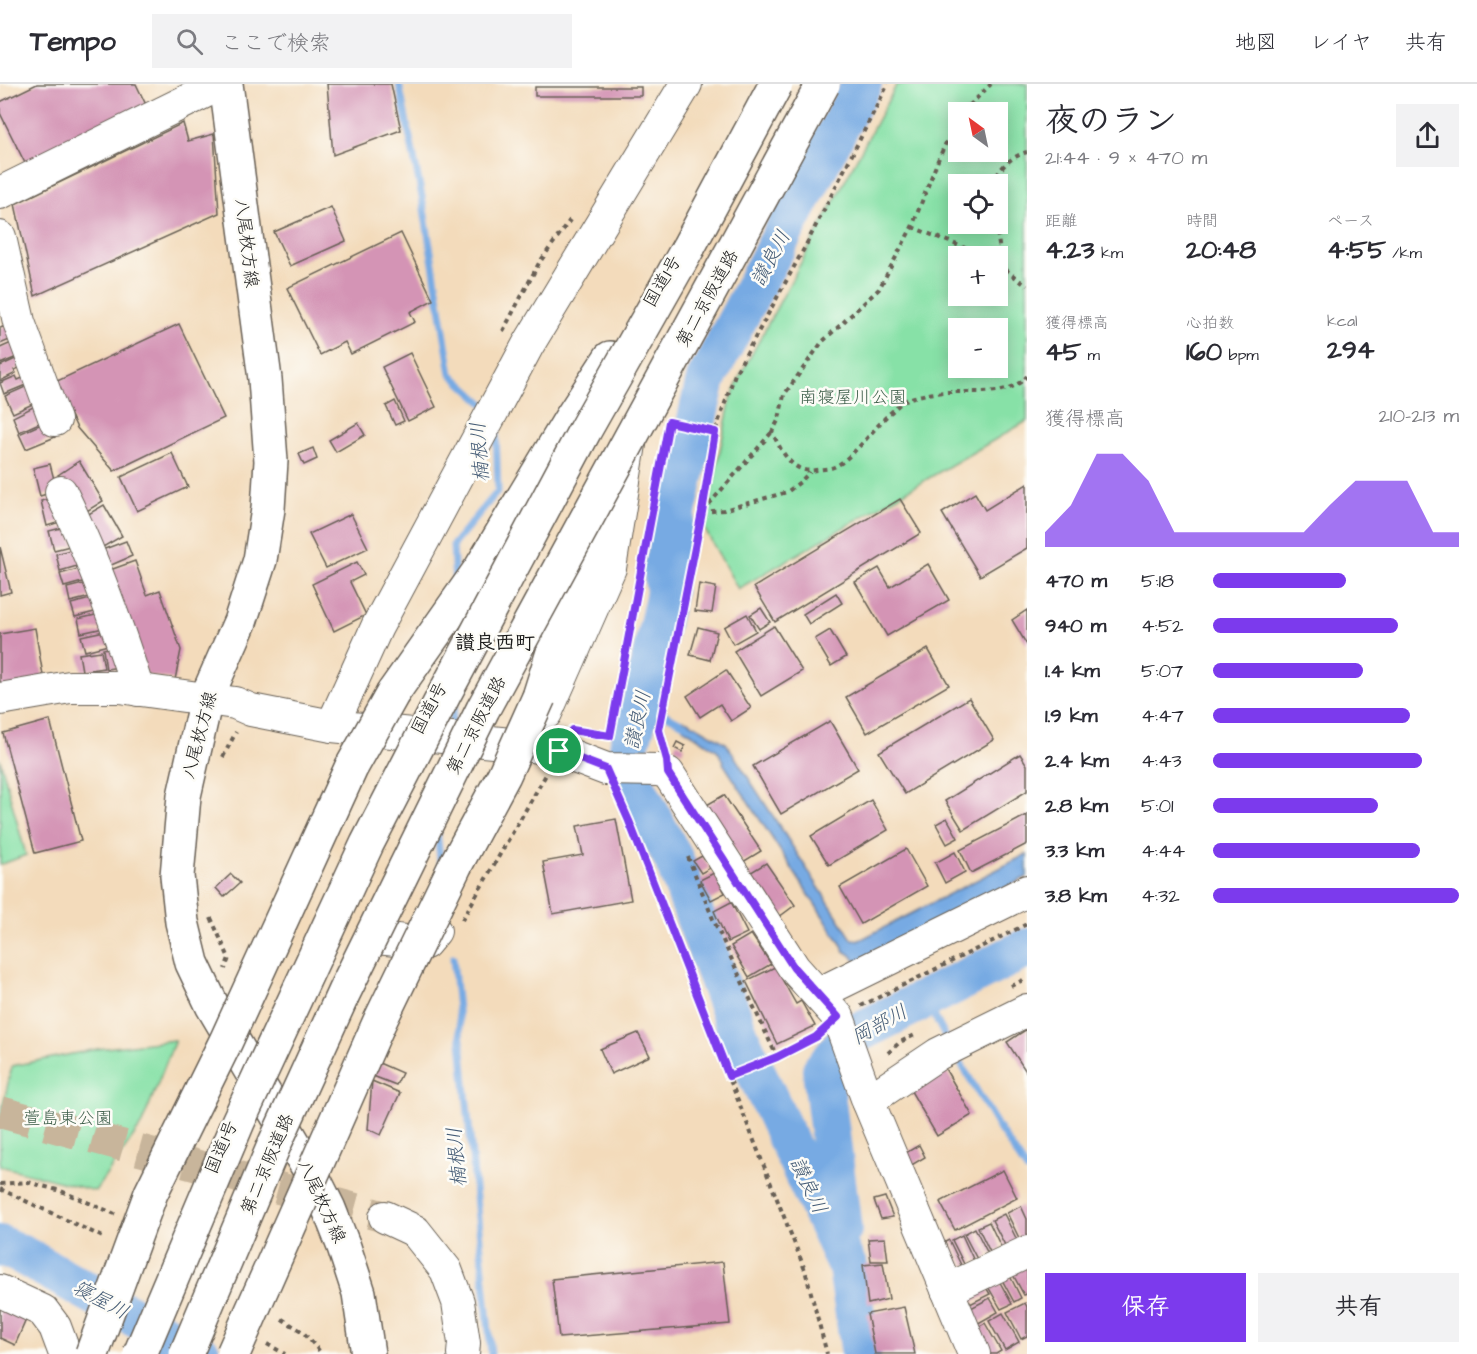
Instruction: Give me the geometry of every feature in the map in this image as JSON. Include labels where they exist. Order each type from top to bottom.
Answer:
[{"type":"main road","name":"八尾枚方線","points":[[226,84],[265,379],[271,461],[268,509],[260,560],[240,621],[206,699],[184,796],[177,876],[182,922],[192,963],[212,1005],[309,1169],[329,1209],[358,1293],[368,1354]]},
{"type":"main road","name":"国道1号","points":[[132,1354],[252,1074],[393,775],[564,457],[770,84]]},
{"type":"main road","points":[[140,1354],[238,1122],[367,844],[585,430],[688,249],[776,84]]},
{"type":"main road","points":[[196,1354],[287,1132],[458,771],[631,443],[825,84]]},
{"type":"main road","name":"第二京阪道路","points":[[186,1354],[275,1143],[344,992],[422,831],[494,688],[825,84]]},
{"type":"main road","points":[[92,1354],[151,1193],[226,1041],[351,768],[393,693],[481,568],[571,418],[683,245]]},
{"type":"main road","points":[[233,1354],[379,1023],[455,866],[504,775],[539,698],[600,502]]},
{"type":"street","points":[[0,193],[221,84]]},
{"type":"street","points":[[332,726],[377,627],[528,345],[686,84]]},
{"type":"street","points":[[0,237],[19,322],[55,420]]},
{"type":"street","points":[[377,938],[425,943],[432,937],[545,749],[610,568],[631,443]]},
{"type":"street","points":[[61,492],[88,548],[117,622],[138,690]]},
{"type":"street","points":[[0,699],[70,687],[119,687],[236,703],[251,710],[332,726],[545,749],[611,769],[663,771],[794,968],[840,1022],[868,1101],[974,1354]]},
{"type":"street","points":[[818,994],[1027,891]]},
{"type":"street","points":[[868,1101],[951,1048],[1027,1011]]},
{"type":"street","points":[[384,1217],[415,1231],[446,1270],[458,1302],[464,1354]]},
{"type":"street","points":[[947,1290],[1027,1252]]},
{"type":"street","points":[[0,1291],[43,1311],[55,1327],[65,1354]]},
{"type":"path","points":[[663,771],[667,760],[659,730],[702,512],[715,432],[735,374],[806,245],[888,84]]},
{"type":"path","points":[[973,102],[991,84]]},
{"type":"path","points":[[702,512],[772,432],[779,419],[784,395],[822,342],[879,289],[912,227],[948,138]]},
{"type":"path","points":[[997,174],[1000,168],[1018,155],[1027,152]]},
{"type":"path","points":[[912,227],[960,246]]},
{"type":"path","points":[[1008,271],[1027,286]]},
{"type":"path","points":[[772,432],[792,465],[810,472],[834,467],[846,459],[880,422],[906,400],[952,392],[1001,391],[1027,376]]},
{"type":"path","points":[[715,432],[669,422],[610,736],[611,769],[629,821],[805,1270],[827,1354]]},
{"type":"path","points":[[702,512],[724,510],[787,492],[810,472]]},
{"type":"path","points":[[459,924],[483,886],[545,749],[572,730],[610,736]]},
{"type":"path","points":[[685,849],[713,920],[777,1057]]},
{"type":"path","points":[[729,1076],[777,1057],[1027,924]]},
{"type":"path","points":[[0,1187],[28,1182],[61,1191],[122,1216]]},
{"type":"path","points":[[0,1187],[105,1238]]},
{"type":"path","points":[[282,1319],[303,1332],[322,1354]]},
{"type":"green space","name":"南寝屋川公園","points":[[897,84],[1027,84],[1027,421],[738,589],[704,528],[730,402],[740,376]]},
{"type":"green space","points":[[0,759],[26,855],[0,865]]},
{"type":"green space","name":"萱島東公園","points":[[175,1040],[141,1126],[95,1191],[0,1166],[0,1118],[12,1066],[97,1049]]},
{"type":"water","points":[[683,720],[726,743],[852,939],[860,940],[1027,854],[1027,877],[856,962],[843,950],[723,763],[717,750],[683,728]]},
{"type":"building","points":[[37,84],[136,84],[147,107],[27,167],[0,113],[0,102]]},
{"type":"building","points":[[327,84],[391,84],[401,130],[333,155]]},
{"type":"building","points":[[535,87],[641,87],[641,96],[535,96]]},
{"type":"building","points":[[183,123],[188,141],[214,134],[219,213],[35,296],[15,204]]},
{"type":"building","points":[[331,207],[346,241],[290,266],[274,232]]},
{"type":"building","points":[[401,233],[433,300],[410,312],[415,322],[351,354],[345,342],[320,355],[287,288]]},
{"type":"building","points":[[11,324],[17,337],[0,344],[0,328]]},
{"type":"building","points":[[179,324],[224,418],[114,471],[77,428],[55,382]]},
{"type":"building","points":[[18,340],[24,354],[0,364],[0,348]]},
{"type":"building","points":[[410,353],[436,407],[408,421],[382,367]]},
{"type":"building","points":[[20,357],[24,366],[14,370],[16,373],[0,381],[0,366]]},
{"type":"building","points":[[16,376],[18,380],[25,377],[28,384],[4,394],[0,383]]},
{"type":"building","points":[[32,384],[39,401],[13,413],[5,396]]},
{"type":"building","points":[[395,401],[404,421],[395,425],[386,406]]},
{"type":"building","points":[[39,404],[46,420],[19,432],[13,417]]},
{"type":"building","points":[[48,421],[55,437],[26,449],[19,434]]},
{"type":"building","points":[[358,423],[365,435],[336,452],[329,440]]},
{"type":"building","points":[[313,448],[317,459],[304,465],[299,454]]},
{"type":"building","points":[[172,453],[188,487],[137,511],[121,477]]},
{"type":"building","points":[[79,461],[103,501],[82,514],[58,475]]},
{"type":"building","points":[[50,464],[57,491],[40,496],[33,468]]},
{"type":"building","points":[[1027,484],[1027,548],[980,576],[942,513],[975,493],[985,510]]},
{"type":"building","points":[[59,496],[66,520],[47,526],[41,501]]},
{"type":"building","points":[[900,499],[921,533],[775,622],[754,587]]},
{"type":"building","points":[[104,505],[122,536],[103,547],[85,516]]},
{"type":"building","points":[[351,514],[368,548],[326,568],[309,534]]},
{"type":"building","points":[[69,526],[74,545],[54,550],[49,531]]},
{"type":"building","points":[[126,541],[132,556],[109,566],[102,550]]},
{"type":"building","points":[[0,547],[11,592],[0,595]]},
{"type":"building","points":[[80,547],[84,564],[60,571],[56,554]]},
{"type":"building","points":[[135,561],[147,595],[160,590],[181,650],[175,680],[147,675],[110,570]]},
{"type":"building","points":[[357,562],[364,575],[350,582],[366,615],[334,631],[312,584]]},
{"type":"building","points":[[928,564],[949,600],[887,636],[855,582],[879,568],[890,587]]},
{"type":"building","points":[[89,566],[93,579],[64,587],[60,574]]},
{"type":"building","points":[[95,581],[98,595],[70,602],[67,588]]},
{"type":"building","points":[[699,584],[716,587],[712,613],[695,611]]},
{"type":"building","points":[[836,593],[842,603],[809,624],[803,614]]},
{"type":"building","points":[[98,597],[102,610],[75,617],[71,604]]},
{"type":"building","points":[[761,608],[770,622],[759,629],[750,615]]},
{"type":"building","points":[[1027,610],[1027,645],[1012,620]]},
{"type":"building","points":[[104,613],[108,627],[81,633],[78,619]]},
{"type":"building","points":[[747,614],[756,631],[733,644],[724,627]]},
{"type":"building","points":[[774,626],[802,671],[761,696],[734,651]]},
{"type":"building","points":[[698,627],[717,632],[710,660],[690,655]]},
{"type":"building","points":[[35,628],[44,681],[0,689],[0,634]]},
{"type":"building","points":[[109,630],[112,644],[85,651],[81,636]]},
{"type":"building","points":[[830,630],[846,657],[831,666],[815,639]]},
{"type":"building","points":[[118,646],[121,667],[106,669],[103,649]]},
{"type":"building","points":[[928,649],[949,685],[867,733],[846,697]]},
{"type":"building","points":[[101,651],[104,668],[82,671],[79,654]]},
{"type":"building","points":[[726,670],[751,708],[731,721],[720,704],[700,717],[687,696]]},
{"type":"building","points":[[969,698],[994,740],[905,794],[879,752]]},
{"type":"building","points":[[50,720],[81,841],[35,853],[3,733]]},
{"type":"building","points":[[830,721],[858,769],[781,814],[753,766]]},
{"type":"building","points":[[677,742],[685,746],[682,752],[674,748]]},
{"type":"building","points":[[1020,754],[1027,765],[1027,791],[963,830],[945,801]]},
{"type":"building","points":[[724,795],[761,851],[743,862],[705,806]]},
{"type":"building","points":[[871,800],[888,830],[829,865],[811,836]]},
{"type":"building","points":[[1027,815],[1027,844],[971,873],[960,850]]},
{"type":"building","points":[[947,818],[958,838],[947,844],[936,824]]},
{"type":"building","points":[[616,819],[631,900],[553,914],[543,862],[583,855],[577,826]]},
{"type":"building","points":[[906,849],[927,886],[861,924],[840,887]]},
{"type":"building","points":[[955,852],[965,872],[945,883],[935,863]]},
{"type":"building","points":[[702,856],[710,868],[701,873],[693,861]]},
{"type":"building","points":[[766,863],[795,905],[775,920],[748,874]]},
{"type":"building","points":[[714,873],[725,893],[711,900],[700,880]]},
{"type":"building","points":[[231,874],[240,883],[224,897],[216,888]]},
{"type":"building","points":[[731,902],[747,933],[728,942],[714,911]]},
{"type":"building","points":[[751,934],[771,964],[749,977],[731,946]]},
{"type":"building","points":[[775,967],[796,1004],[801,1001],[815,1026],[777,1044],[746,981]]},
{"type":"building","points":[[1027,1029],[1027,1073],[1007,1042]]},
{"type":"building","points":[[638,1033],[650,1056],[611,1074],[600,1049]]},
{"type":"building","points":[[379,1063],[402,1073],[396,1085],[373,1076]]},
{"type":"building","points":[[943,1065],[972,1115],[937,1136],[908,1086]]},
{"type":"building","points":[[372,1081],[400,1093],[381,1135],[368,1129]]},
{"type":"building","points":[[919,1145],[925,1157],[905,1169],[899,1157]]},
{"type":"building","points":[[1003,1170],[1017,1198],[955,1230],[940,1202]]},
{"type":"building","points":[[885,1197],[893,1217],[881,1219],[874,1200]]},
{"type":"building","points":[[1021,1206],[1027,1219],[1027,1239],[1021,1242],[1007,1213]]},
{"type":"building","points":[[1004,1214],[1018,1242],[1006,1247],[992,1220]]},
{"type":"building","points":[[989,1222],[1002,1249],[991,1254],[978,1227]]},
{"type":"building","points":[[975,1228],[989,1256],[978,1261],[964,1234]]},
{"type":"building","points":[[962,1235],[974,1261],[965,1266],[952,1240]]},
{"type":"building","points":[[885,1238],[888,1261],[871,1261],[868,1239]]},
{"type":"building","points":[[949,1240],[962,1267],[953,1272],[939,1245]]},
{"type":"building","points":[[723,1262],[730,1324],[559,1338],[552,1279]]},
{"type":"building","points":[[883,1263],[889,1299],[868,1304],[863,1265]]},
{"type":"building","points":[[1027,1267],[1027,1294],[1024,1295],[1011,1271]]},
{"type":"building","points":[[1008,1272],[1021,1298],[1014,1302],[1000,1276]]},
{"type":"building","points":[[997,1277],[1012,1304],[1001,1309],[986,1283]]},
{"type":"building","points":[[982,1281],[990,1294],[966,1306],[965,1290]]},
{"type":"building","points":[[990,1298],[998,1312],[975,1325],[967,1310]]},
{"type":"building","points":[[0,1301],[28,1315],[15,1345],[0,1338]]},
{"type":"building","points":[[1025,1303],[1027,1336],[1021,1339],[1007,1312]]},
{"type":"building","points":[[904,1307],[915,1354],[875,1354],[867,1314]]},
{"type":"building","points":[[1003,1313],[1019,1342],[1005,1350],[989,1321]]},
{"type":"building","points":[[985,1323],[1001,1351],[996,1354],[984,1354],[971,1331]]},
{"type":"waterway","name":"楠根川","points":[[399,84],[422,197],[451,374],[486,406]]},
{"type":"waterway","name":"讃良川","points":[[861,1354],[848,1268],[740,1038],[674,860],[632,779],[628,757],[666,592],[663,571],[706,379],[862,84]]},
{"type":"waterway","name":"楠根川","points":[[455,586],[453,545],[498,491],[496,431]]},
{"type":"waterway","points":[[642,702],[691,728]]},
{"type":"waterway","name":"楠根川","points":[[450,729],[455,705]]},
{"type":"waterway","name":"楠根川","points":[[437,831],[441,868]]},
{"type":"waterway","name":"岡部川","points":[[842,1229],[822,1070],[849,1037],[1027,948]]},
{"type":"waterway","name":"楠根川","points":[[453,958],[491,1354]]},
{"type":"waterway","points":[[926,1000],[947,1040]]},
{"type":"waterway","points":[[956,1055],[1000,1130],[1027,1170]]},
{"type":"waterway","name":"寝屋川","points":[[0,1245],[201,1354]]},
{"type":"tunnel","points":[[0,1112],[385,1217]]},
{"type":"district","name":"讃良西町","points":[[495,642]]},
{"type":"route","points":[[669,422],[715,432],[702,512],[659,730],[668,773],[794,968],[838,1017],[816,1037],[777,1057],[729,1076],[629,821],[606,769],[559,751],[572,730],[610,736],[669,422]]}]
